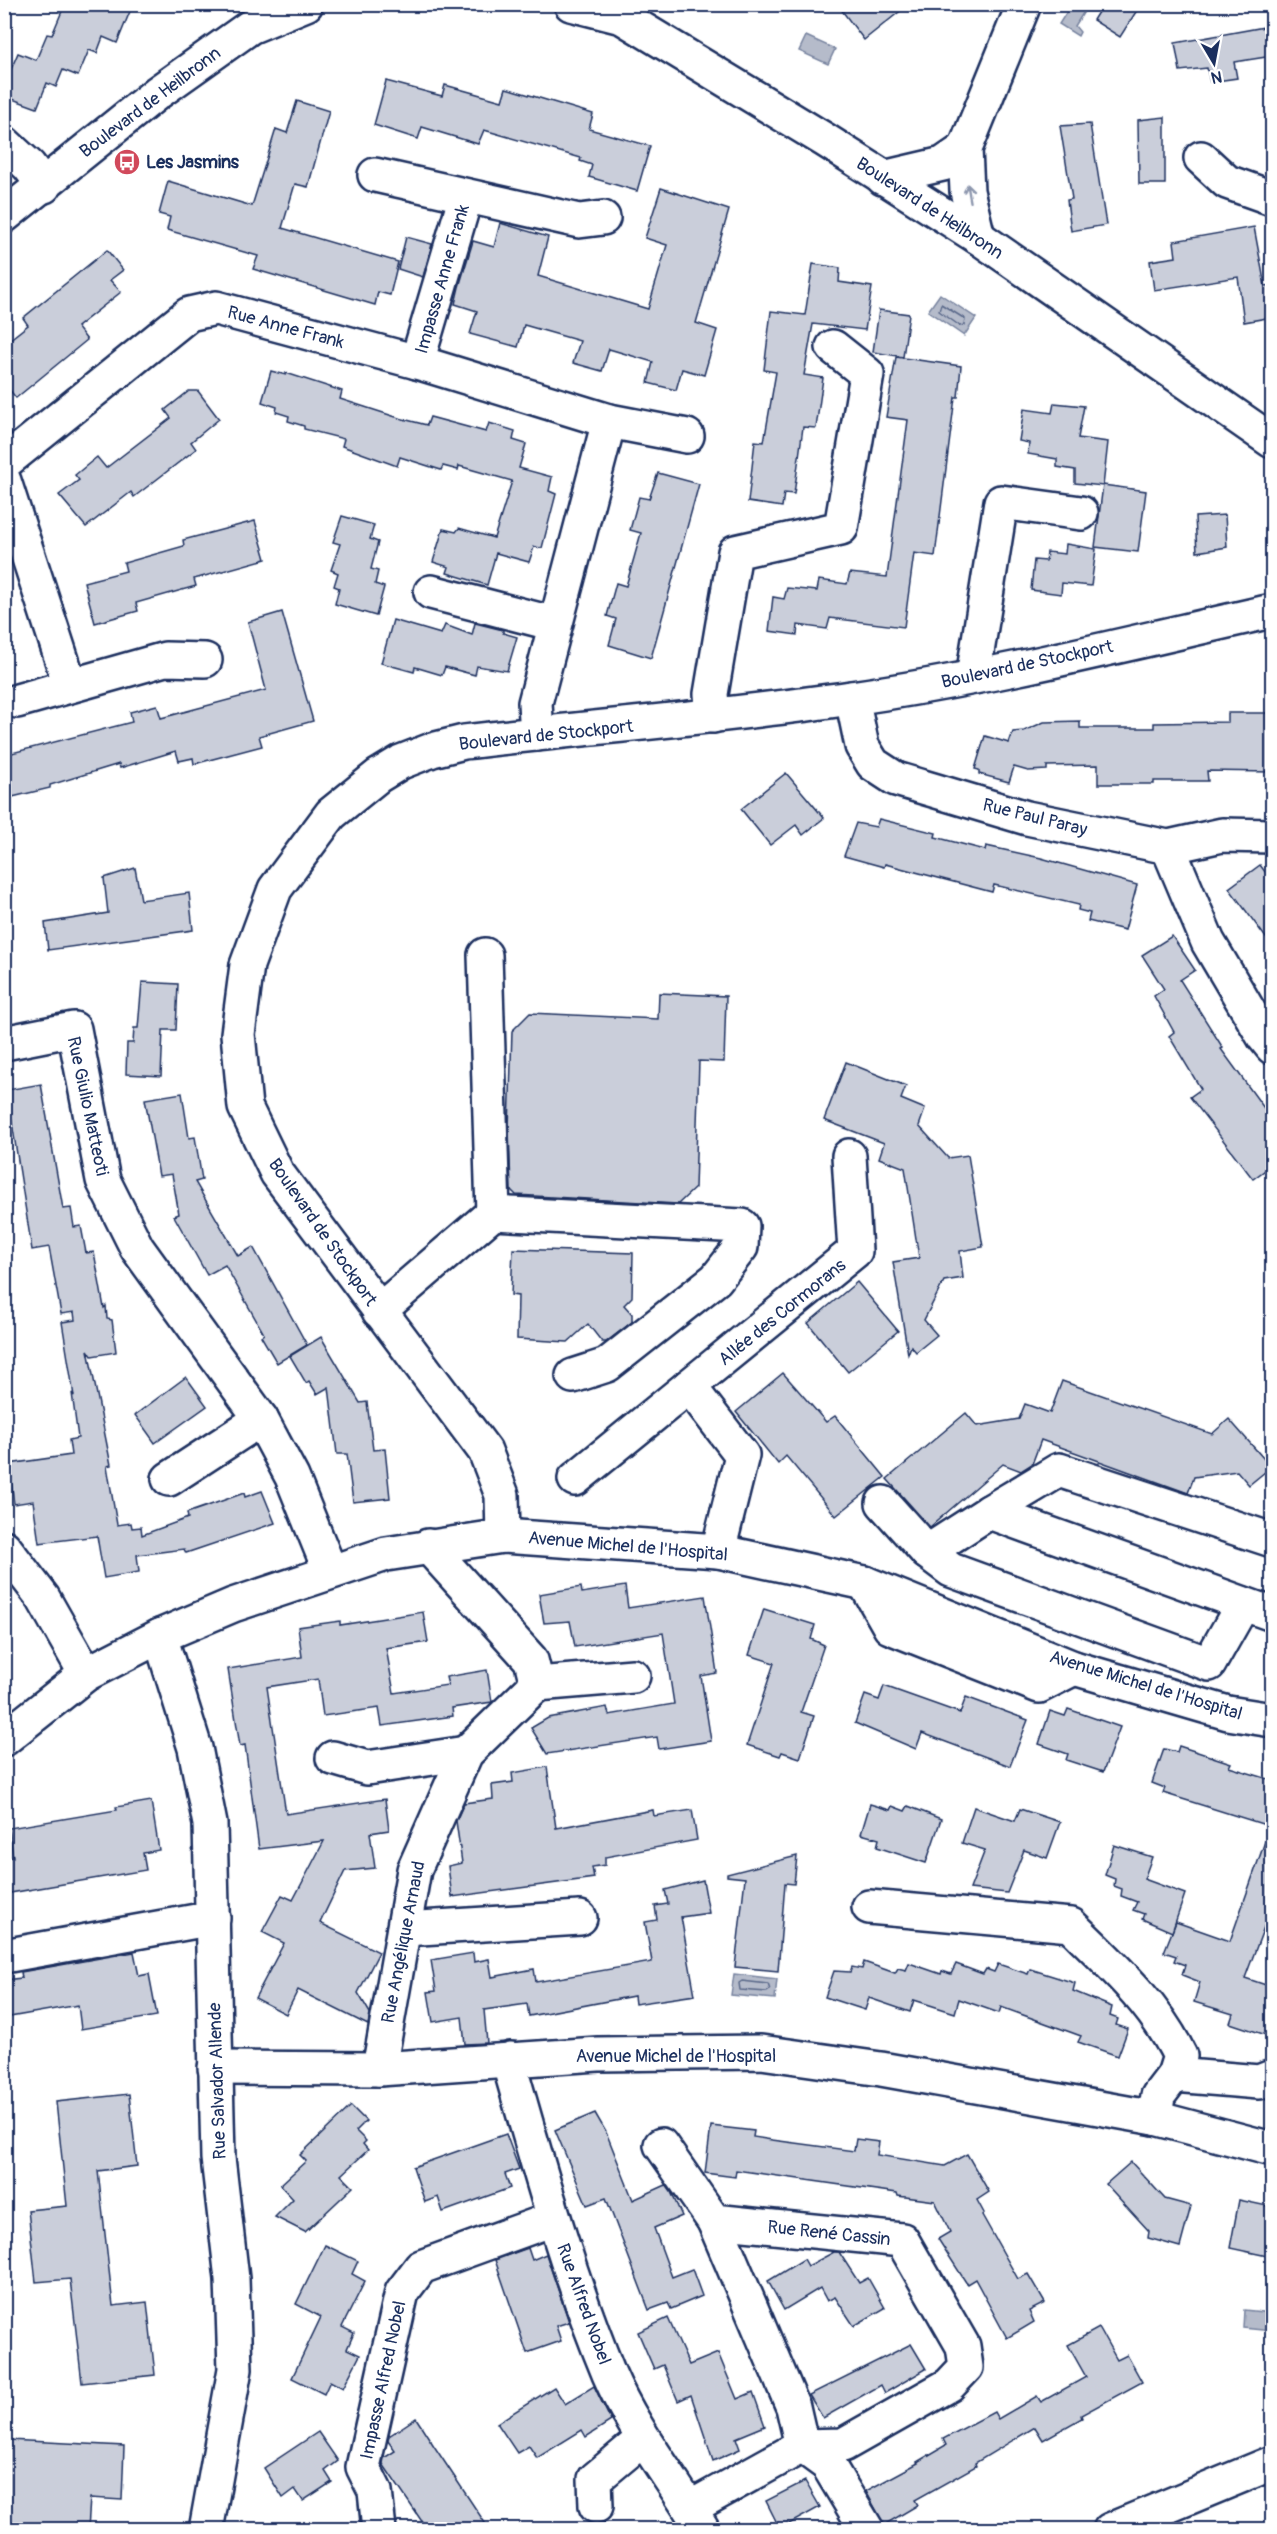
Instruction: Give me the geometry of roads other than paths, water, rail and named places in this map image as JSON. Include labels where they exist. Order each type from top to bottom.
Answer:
[{"type":"street","name":"Boulevard de Heilbronn","points":[[4,216],[255,16],[306,4]]},
{"type":"street","name":"Boulevard de Heilbronn","points":[[571,4],[615,11],[978,237],[1272,441]]},
{"type":"street","points":[[978,237],[968,191],[965,149],[1024,4]]},
{"type":"street","points":[[4,142],[29,166],[44,186]]},
{"type":"street","points":[[883,178],[943,164],[965,149]]},
{"type":"street","points":[[1201,158],[1227,182],[1272,198]]},
{"type":"street","name":"Impasse Anne Frank","points":[[375,175],[579,221],[603,218]]},
{"type":"street","name":"Impasse Anne Frank","points":[[417,362],[466,196]]},
{"type":"street","name":"Rue Anne Frank","points":[[4,463],[189,314],[216,308],[417,362],[609,421],[687,436]]},
{"type":"street","points":[[713,716],[711,694],[735,552],[841,528],[867,375],[833,347]]},
{"type":"street","points":[[537,734],[535,703],[609,421]]},
{"type":"street","points":[[4,481],[70,686]]},
{"type":"street","points":[[973,677],[1001,502],[1081,513]]},
{"type":"street","points":[[431,592],[555,624]]},
{"type":"street","name":"Boulevard de Stockport","points":[[503,1536],[502,1495],[485,1451],[277,1173],[246,1107],[237,1034],[247,964],[275,889],[331,814],[378,776],[401,762],[432,750],[464,742],[713,716],[852,698],[973,677],[1272,611]]},
{"type":"street","points":[[17,701],[165,659],[205,660]]},
{"type":"street","name":"Rue Paul Paray","points":[[852,698],[862,746],[873,764],[896,779],[1027,818],[1168,847],[1222,835],[1272,836]]},
{"type":"street","points":[[1168,847],[1208,942],[1272,1047]]},
{"type":"street","points":[[485,955],[493,1213]]},
{"type":"street","name":"Rue Giulio Matteoti","points":[[4,1043],[74,1029],[103,1180],[137,1248],[261,1419],[292,1477],[330,1570]]},
{"type":"street","name":"Allée des Cormorans","points":[[575,1479],[855,1251],[849,1156]]},
{"type":"street","points":[[380,1311],[493,1213],[742,1226],[741,1246],[716,1279],[607,1365],[573,1376]]},
{"type":"street","points":[[689,1386],[742,1455],[718,1551]]},
{"type":"street","points":[[169,1479],[261,1419]]},
{"type":"street","points":[[927,1552],[1059,1470],[1272,1540]]},
{"type":"street","points":[[883,1503],[927,1552],[951,1570],[1209,1664]]},
{"type":"street","points":[[989,1512],[1258,1609],[1209,1664],[1194,1703]]},
{"type":"street","name":"Avenue Michel de l'Hospital","points":[[4,1739],[86,1674],[160,1636],[233,1605],[330,1570],[386,1554],[503,1536],[718,1551],[865,1583],[1074,1668],[1228,1713],[1272,1720]]},
{"type":"street","points":[[4,1546],[43,1598],[86,1674]]},
{"type":"street","points":[[428,1546],[531,1660],[537,1684],[633,1676]]},
{"type":"street","name":"Rue Salvador Allende","points":[[160,1636],[195,1748],[210,1824],[218,2158],[232,2279],[235,2369],[206,2529]]},
{"type":"street","name":"Rue Angélique Arnaud","points":[[379,2069],[414,1870],[466,1753],[537,1684]]},
{"type":"street","points":[[333,1758],[367,1768],[466,1753]]},
{"type":"street","points":[[869,1907],[1071,1925],[1140,1994],[1171,2037],[1180,2056],[1174,2075],[1158,2096],[1155,2118]]},
{"type":"street","points":[[4,1956],[213,1918]]},
{"type":"street","points":[[404,1929],[580,1918]]},
{"type":"street","name":"Avenue Michel de l'Hospital","points":[[215,2068],[379,2069],[598,2054],[761,2052],[881,2069],[1155,2118],[1272,2149]]},
{"type":"street","name":"Rue Alfred Nobel","points":[[511,2059],[512,2074],[554,2218],[609,2375],[643,2439],[697,2519]]},
{"type":"street","points":[[1174,2075],[1259,2082],[1272,2077]]},
{"type":"street","points":[[661,2145],[714,2221],[793,2407],[802,2446],[828,2465],[867,2529]]},
{"type":"street","name":"Impasse Alfred Nobel","points":[[379,2529],[375,2491],[363,2467],[402,2292],[421,2267],[554,2218]]},
{"type":"street","name":"Rue René Cassin","points":[[697,2519],[802,2446],[843,2445],[949,2385],[966,2367],[963,2346],[902,2240],[714,2221]]},
{"type":"street","points":[[596,2506],[595,2479],[643,2439]]},
{"type":"street","points":[[1110,2529],[1272,2463]]},
{"type":"water","points":[[1071,5],[1088,5],[1075,26],[1080,32],[1078,36],[1059,24]]},
{"type":"water","points":[[806,36],[835,49],[828,64],[799,51]]},
{"type":"water","points":[[940,294],[976,318],[964,336],[928,311]]},
{"type":"water","points":[[734,1974],[777,1979],[775,1999],[731,1995]]},
{"type":"water","points":[[1244,2310],[1272,2313],[1272,2331],[1243,2328]]},
{"type":"place","name":"Les Jasmins","points":[[127,162]]}]
